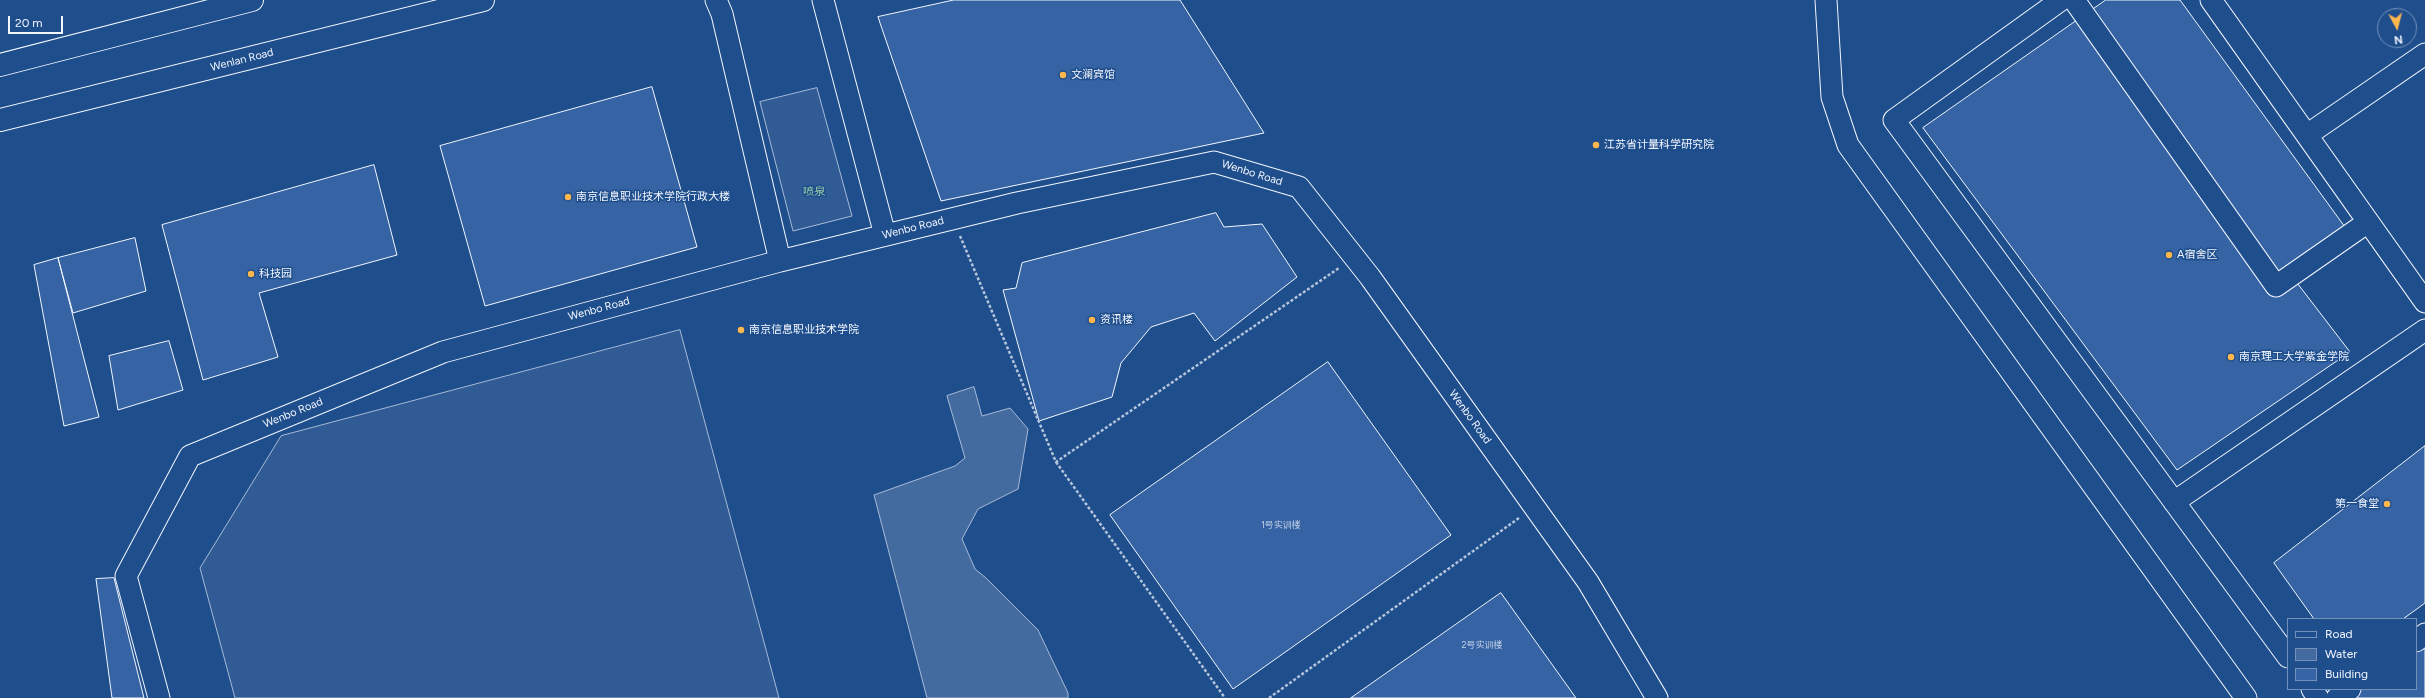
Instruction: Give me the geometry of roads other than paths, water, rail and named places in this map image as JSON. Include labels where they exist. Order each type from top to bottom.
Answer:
[{"type":"main road","points":[[0,65],[252,0]]},
{"type":"main road","name":"Wenlan Road","points":[[0,120],[483,0]]},
{"type":"lane","points":[[716,0],[780,261]]},
{"type":"lane","points":[[824,0],[885,235]]},
{"type":"lane","points":[[1826,0],[1832,97],[1848,145],[2246,698]]},
{"type":"lane","points":[[2061,0],[1894,120],[2287,656]]},
{"type":"lane","points":[[2074,0],[2276,286],[2368,222]]},
{"type":"lane","points":[[2211,0],[2425,302]]},
{"type":"lane","points":[[2307,135],[2425,54]]},
{"type":"lane","name":"Wenbo Road","points":[[158,698],[126,576],[190,456],[443,352],[780,261],[1017,202],[1214,162],[1299,187],[1355,258],[1588,582],[1657,698]]},
{"type":"lane","points":[[2174,502],[2425,330]]},
{"type":"lane","points":[[2417,640],[2425,634]]},
{"type":"lane","points":[[2337,698],[2349,690]]},
{"type":"water","points":[[974,387],[982,416],[1010,408],[1028,429],[1018,489],[978,509],[962,539],[975,569],[1038,630],[1068,693],[1068,698],[927,698],[874,495],[955,466],[965,458],[947,396]]},
{"type":"place","name":"文澜宾馆","points":[[1063,75]]},
{"type":"place","name":"江苏省计量科学研究院","points":[[1596,145]]},
{"type":"place","name":"南京信息职业技术学院行政大楼","points":[[568,197]]},
{"type":"place","name":"A宿舍区","points":[[2169,255]]},
{"type":"place","name":"科技园","points":[[251,274]]},
{"type":"place","name":"资讯楼","points":[[1092,320]]},
{"type":"place","name":"南京信息职业技术学院","points":[[741,330]]},
{"type":"place","name":"南京理工大学紫金学院","points":[[2231,357]]},
{"type":"place","name":"第一食堂","points":[[2387,504]]},
{"type":"park label","name":"喷泉","points":[[814,192]]}]
